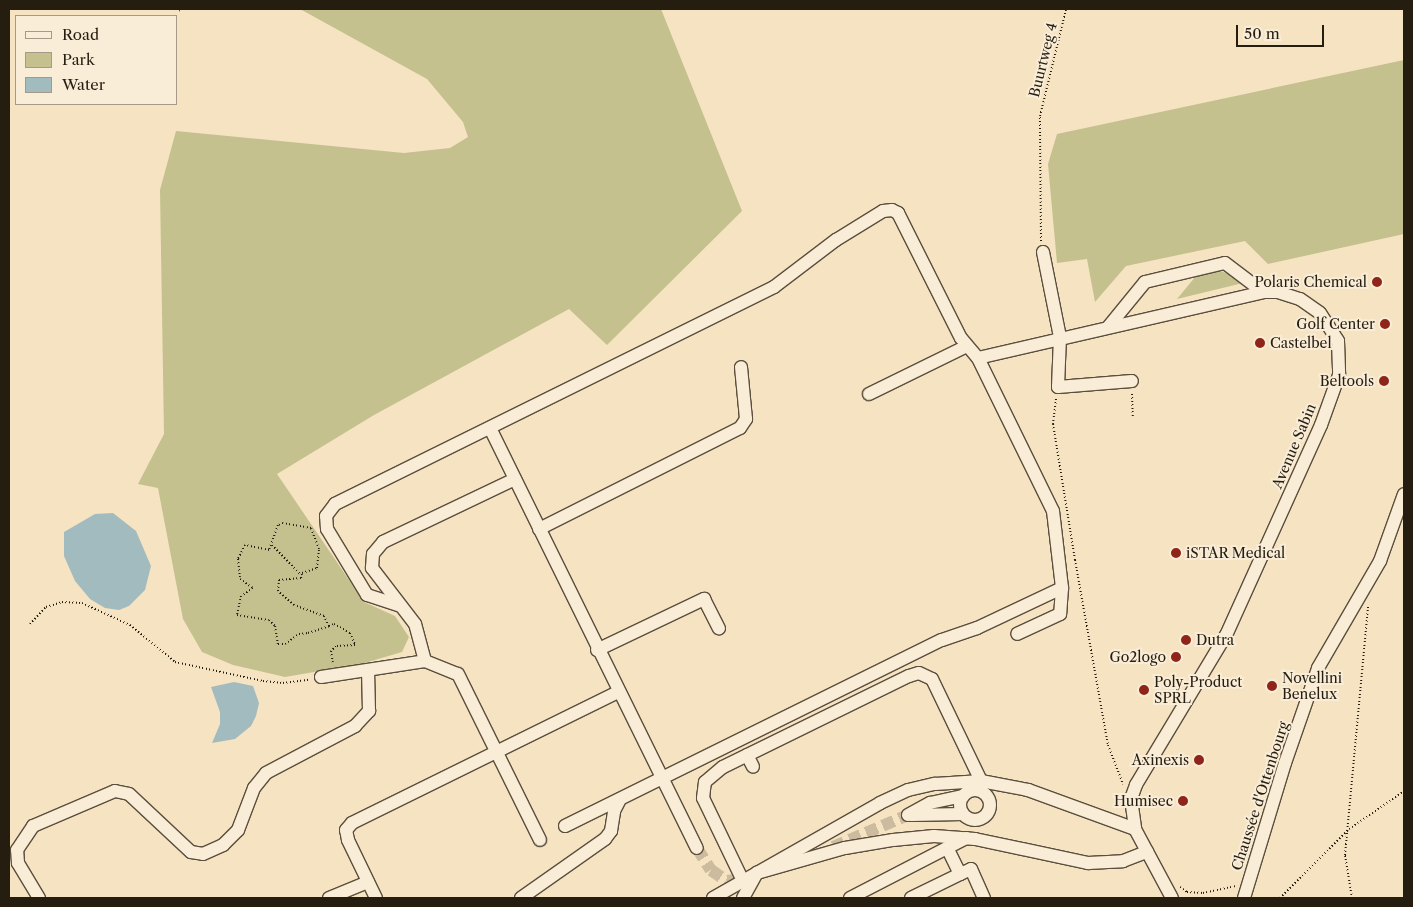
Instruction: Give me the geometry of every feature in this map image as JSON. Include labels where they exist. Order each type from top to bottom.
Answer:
[{"type":"street","points":[[401,606],[367,595],[327,530],[326,516],[335,504],[347,495],[490,428],[774,287],[836,240],[883,211],[898,213],[967,346],[978,358],[1053,511],[1062,588],[1060,614],[1017,634]]},
{"type":"street","points":[[1042,252],[1060,337],[1058,387],[1132,382]]},
{"type":"street","points":[[1109,326],[1145,282],[1225,263],[1263,292]]},
{"type":"street","name":"Avenue Sabin","points":[[978,358],[1060,337],[1263,292],[1278,292],[1300,299],[1320,313],[1338,341],[1339,375],[1321,425],[1226,635],[1136,785],[1132,799],[1135,829]]},
{"type":"street","points":[[869,394],[967,346]]},
{"type":"street","points":[[540,529],[740,428],[746,419],[741,367]]},
{"type":"street","points":[[490,428],[618,692],[697,848]]},
{"type":"street","points":[[425,661],[415,624],[372,568],[373,554],[383,542],[515,479]]},
{"type":"street","name":"Chaussée d'Ottenbourg","points":[[1234,898],[1244,894],[1318,668],[1376,567],[1404,494]]},
{"type":"street","points":[[565,826],[662,781],[942,640],[977,628],[1062,588]]},
{"type":"street","points":[[598,650],[704,599],[718,628]]},
{"type":"street","points":[[325,673],[368,670],[425,661],[458,674],[540,840]]},
{"type":"street","points":[[39,898],[18,863],[17,850],[33,826],[115,791],[129,794],[191,852],[204,854],[223,846],[238,830],[254,788],[266,774],[355,726],[369,711],[368,670]]},
{"type":"street","points":[[743,881],[703,798],[702,790],[711,774],[920,673],[932,679],[979,786],[990,804],[988,814],[975,821],[971,838]]},
{"type":"street","points":[[376,898],[348,840],[346,830],[352,823],[618,692]]},
{"type":"street","points":[[747,755],[752,767]]},
{"type":"street","points":[[975,821],[963,814],[908,815],[930,803],[963,796],[979,786]]},
{"type":"street","points":[[713,898],[821,834],[908,790],[979,786],[1035,792],[1135,829],[1175,896]]},
{"type":"street","points":[[963,796],[960,806],[963,814]]},
{"type":"street","points":[[521,898],[605,838],[611,831],[614,811],[619,801]]},
{"type":"street","points":[[821,834],[828,853]]},
{"type":"street","points":[[743,898],[757,873],[828,853],[893,840],[934,836],[971,838],[1088,863],[1123,861],[1148,852]]},
{"type":"street","points":[[850,898],[971,838]]},
{"type":"street","points":[[948,849],[960,874]]},
{"type":"street","points":[[911,898],[970,870],[984,898]]},
{"type":"street","points":[[329,898],[368,882]]},
{"type":"path","points":[[176,9],[180,11]]},
{"type":"path","name":"Buurtweg 4","points":[[1042,252],[1040,116],[1066,9]]},
{"type":"path","points":[[1132,382],[1133,417]]},
{"type":"path","points":[[1058,387],[1053,424],[1108,745],[1120,778],[1132,799]]},
{"type":"path","points":[[30,624],[46,607],[62,602],[82,603],[130,625],[175,662],[283,683],[325,673],[334,662],[331,651],[336,646],[356,645],[356,640],[340,627],[329,626],[278,644],[275,626],[270,620],[237,615],[241,596],[253,588],[240,579],[238,559],[244,545],[269,550],[278,525],[283,523],[310,528],[319,549],[318,568],[291,581],[279,580],[278,591],[294,605],[324,616],[329,626]]},
{"type":"path","points":[[272,545],[301,575]]},
{"type":"path","points":[[1352,898],[1345,855],[1349,829],[1369,598]]},
{"type":"path","points":[[1280,898],[1349,829],[1404,790]]},
{"type":"path","points":[[1175,896],[1181,887],[1192,893],[1219,891],[1234,886],[1244,894]]},
{"type":"green space","points":[[300,9],[661,9],[742,211],[607,345],[569,309],[374,415],[277,474],[364,602],[395,616],[409,637],[402,652],[361,664],[285,677],[233,665],[202,652],[183,619],[158,488],[138,484],[164,434],[160,190],[176,131],[404,153],[450,148],[468,137],[463,122],[427,79]]},
{"type":"green space","points":[[1404,60],[1404,234],[1268,264],[1245,241],[1126,266],[1095,302],[1087,259],[1057,263],[1048,164],[1057,134]]},
{"type":"green space","points":[[1220,271],[1235,276],[1243,283],[1177,299],[1196,276]]},
{"type":"water","points":[[113,513],[136,531],[151,566],[145,590],[129,606],[119,610],[105,608],[90,599],[75,581],[64,556],[64,532],[95,514]]},
{"type":"water","points":[[234,682],[253,686],[259,703],[256,716],[251,726],[235,739],[212,743],[220,724],[220,712],[211,687]]},
{"type":"tunnel","points":[[833,847],[908,815]]},
{"type":"tunnel","points":[[697,848],[711,870],[727,881],[746,879]]},
{"type":"place","name":"Polaris Chemical","points":[[1377,282]]},
{"type":"place","name":"Golf Center","points":[[1385,324]]},
{"type":"place","name":"Castelbel","points":[[1260,343]]},
{"type":"place","name":"Beltools","points":[[1384,381]]},
{"type":"place","name":"iSTAR Medical","points":[[1176,553]]},
{"type":"place","name":"Dutra","points":[[1186,640]]},
{"type":"place","name":"Go2logo","points":[[1176,657]]},
{"type":"place","name":"Novellini Benelux","points":[[1272,686]]},
{"type":"place","name":"Poly-Product SPRL","points":[[1144,690]]},
{"type":"place","name":"Axinexis","points":[[1199,760]]},
{"type":"place","name":"Humisec","points":[[1183,801]]}]
